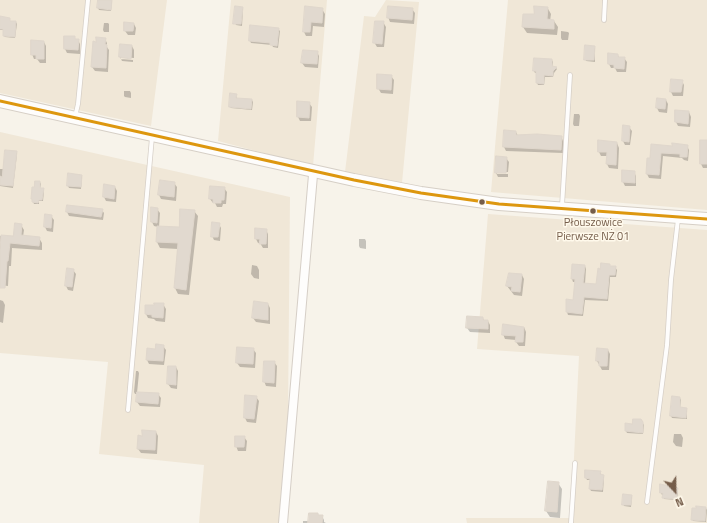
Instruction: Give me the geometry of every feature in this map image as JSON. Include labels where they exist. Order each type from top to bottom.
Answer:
[{"type":"main road","points":[[0,101],[400,189],[499,204],[707,219]]},
{"type":"street","points":[[283,523],[314,171]]},
{"type":"lane","points":[[75,118],[78,104],[88,0]]},
{"type":"lane","points":[[604,20],[605,0]]},
{"type":"lane","points":[[561,209],[570,75]]},
{"type":"lane","points":[[128,410],[150,154],[153,135]]},
{"type":"lane","points":[[647,502],[667,345],[671,280],[678,217]]},
{"type":"lane","points":[[571,523],[575,463]]},
{"type":"shaded area","points":[[0,0],[167,0],[151,126],[0,93]]},
{"type":"shaded area","points":[[231,0],[327,0],[313,166],[218,141]]},
{"type":"shaded area","points":[[386,0],[419,2],[402,183],[345,172],[364,16],[375,17]]},
{"type":"shaded area","points":[[508,0],[707,0],[707,210],[491,192]]},
{"type":"shaded area","points":[[0,132],[290,197],[287,523],[199,523],[204,465],[99,454],[108,362],[0,353]]},
{"type":"shaded area","points":[[488,214],[707,230],[707,523],[467,523],[466,518],[571,518],[579,356],[477,349]]},
{"type":"building","points":[[98,0],[112,0],[111,10],[97,8]]},
{"type":"building","points":[[235,6],[243,7],[241,24],[233,24]]},
{"type":"building","points":[[305,6],[323,8],[322,23],[311,22],[310,32],[303,32]]},
{"type":"building","points":[[388,6],[413,8],[412,20],[387,18]]},
{"type":"building","points":[[534,6],[548,7],[547,19],[554,20],[554,29],[522,27],[523,14],[534,14]]},
{"type":"building","points":[[0,16],[10,18],[10,21],[16,21],[15,37],[3,36],[3,29],[0,29]]},
{"type":"building","points":[[375,21],[384,21],[382,44],[373,43]]},
{"type":"building","points":[[124,22],[134,23],[133,31],[124,31]]},
{"type":"building","points":[[250,25],[279,28],[277,46],[270,45],[270,43],[249,41]]},
{"type":"building","points":[[64,36],[75,36],[75,39],[79,39],[78,50],[64,49]]},
{"type":"building","points":[[96,37],[106,38],[106,68],[91,67],[93,41],[96,42]]},
{"type":"building","points":[[31,40],[44,41],[44,59],[36,59],[36,55],[31,55]]},
{"type":"building","points":[[120,44],[132,45],[131,59],[119,57]]},
{"type":"building","points":[[585,45],[595,46],[594,60],[584,60]]},
{"type":"building","points":[[303,50],[318,51],[317,64],[301,63]]},
{"type":"building","points":[[608,53],[618,54],[618,57],[625,57],[624,69],[614,68],[614,65],[608,64]]},
{"type":"building","points":[[534,58],[552,59],[552,66],[557,67],[553,71],[553,76],[544,75],[544,84],[536,83],[536,71],[533,71]]},
{"type":"building","points":[[377,74],[392,75],[391,90],[377,89]]},
{"type":"building","points":[[671,79],[683,80],[681,92],[670,92]]},
{"type":"building","points":[[230,93],[237,94],[236,98],[252,99],[251,109],[229,107]]},
{"type":"building","points":[[657,98],[666,99],[665,109],[656,108]]},
{"type":"building","points":[[297,101],[310,102],[309,118],[297,117]]},
{"type":"building","points":[[675,110],[689,111],[688,124],[675,122]]},
{"type":"building","points":[[623,125],[630,126],[629,142],[622,141]]},
{"type":"building","points":[[504,130],[516,131],[516,135],[537,134],[562,136],[561,150],[503,147]]},
{"type":"building","points":[[598,140],[617,142],[616,165],[606,164],[607,152],[598,152]]},
{"type":"building","points":[[700,140],[707,140],[707,164],[700,164]]},
{"type":"building","points":[[672,143],[688,145],[687,157],[680,157],[680,154],[661,153],[659,175],[646,174],[647,158],[650,158],[651,144],[672,146]]},
{"type":"building","points":[[5,150],[17,151],[13,186],[0,185],[0,176],[2,177]]},
{"type":"building","points":[[496,156],[507,157],[506,173],[495,173]]},
{"type":"building","points":[[622,170],[635,171],[635,183],[622,182]]},
{"type":"building","points":[[68,173],[82,175],[81,187],[67,186]]},
{"type":"building","points":[[160,180],[175,182],[174,197],[158,195]]},
{"type":"building","points":[[35,181],[40,181],[40,188],[44,188],[42,200],[39,200],[38,203],[32,202],[31,199],[32,187],[34,187]]},
{"type":"building","points":[[104,184],[115,186],[114,199],[103,197]]},
{"type":"building","points":[[210,186],[225,187],[224,200],[221,200],[221,203],[213,203],[213,199],[209,199]]},
{"type":"building","points":[[67,205],[103,209],[101,217],[66,212]]},
{"type":"building","points":[[151,207],[158,208],[157,223],[151,222]]},
{"type":"building","points":[[180,209],[195,210],[186,290],[174,288],[178,243],[156,242],[157,226],[179,227]]},
{"type":"building","points":[[45,214],[52,215],[51,228],[44,227]]},
{"type":"building","points":[[212,222],[220,223],[218,237],[211,237]]},
{"type":"building","points":[[15,223],[22,224],[21,235],[40,237],[39,246],[10,243],[5,288],[0,288],[1,235],[13,236]]},
{"type":"building","points":[[255,228],[267,229],[266,244],[259,244],[260,239],[255,239]]},
{"type":"building","points":[[601,263],[616,266],[615,275],[609,275],[607,299],[584,297],[582,314],[566,312],[566,299],[573,300],[575,279],[571,279],[572,264],[585,265],[583,283],[596,284],[598,268],[600,269]]},
{"type":"building","points":[[67,268],[74,269],[72,287],[65,286]]},
{"type":"building","points":[[509,273],[522,274],[520,292],[511,291],[512,287],[506,286]]},
{"type":"building","points":[[254,301],[268,303],[268,320],[252,318]]},
{"type":"building","points":[[154,303],[164,303],[163,318],[152,317],[152,315],[145,314],[145,305],[154,305]]},
{"type":"building","points":[[467,316],[483,317],[483,320],[488,320],[488,329],[466,328]]},
{"type":"building","points":[[503,324],[524,327],[523,342],[515,342],[516,336],[502,335]]},
{"type":"building","points":[[156,344],[164,345],[163,361],[146,360],[147,348],[155,349]]},
{"type":"building","points":[[237,347],[254,348],[253,364],[236,363]]},
{"type":"building","points":[[597,348],[608,349],[607,366],[599,366],[599,361],[596,361]]},
{"type":"building","points":[[264,361],[275,361],[274,383],[263,382]]},
{"type":"building","points":[[168,366],[176,366],[176,385],[167,384]]},
{"type":"building","points":[[137,392],[159,393],[158,404],[136,402]]},
{"type":"building","points":[[245,395],[257,396],[254,419],[244,418]]},
{"type":"building","points":[[672,396],[680,397],[680,407],[687,408],[686,418],[670,416]]},
{"type":"building","points":[[633,419],[641,419],[643,422],[643,433],[625,431],[625,423],[632,424]]},
{"type":"building","points":[[142,430],[156,431],[155,450],[137,449],[138,435],[142,436]]},
{"type":"building","points":[[235,436],[245,436],[244,447],[235,447]]},
{"type":"building","points":[[585,470],[601,471],[600,474],[604,475],[602,490],[589,489],[590,479],[585,478]]},
{"type":"building","points":[[548,481],[559,482],[557,512],[545,511]]},
{"type":"building","points":[[660,484],[678,488],[676,499],[662,498],[663,493],[660,493]]},
{"type":"building","points":[[623,494],[632,495],[631,505],[622,505]]},
{"type":"building","points":[[696,506],[706,507],[705,521],[691,520],[692,508],[696,508]]},
{"type":"building","points":[[309,513],[318,513],[318,515],[323,515],[322,523],[308,523]]},
{"type":"transit line","points":[[0,101],[354,180],[421,193],[499,204],[707,219]]},
{"type":"place","name":"Płouszowice Pierwsze NŻ 01","points":[[593,211]]}]
